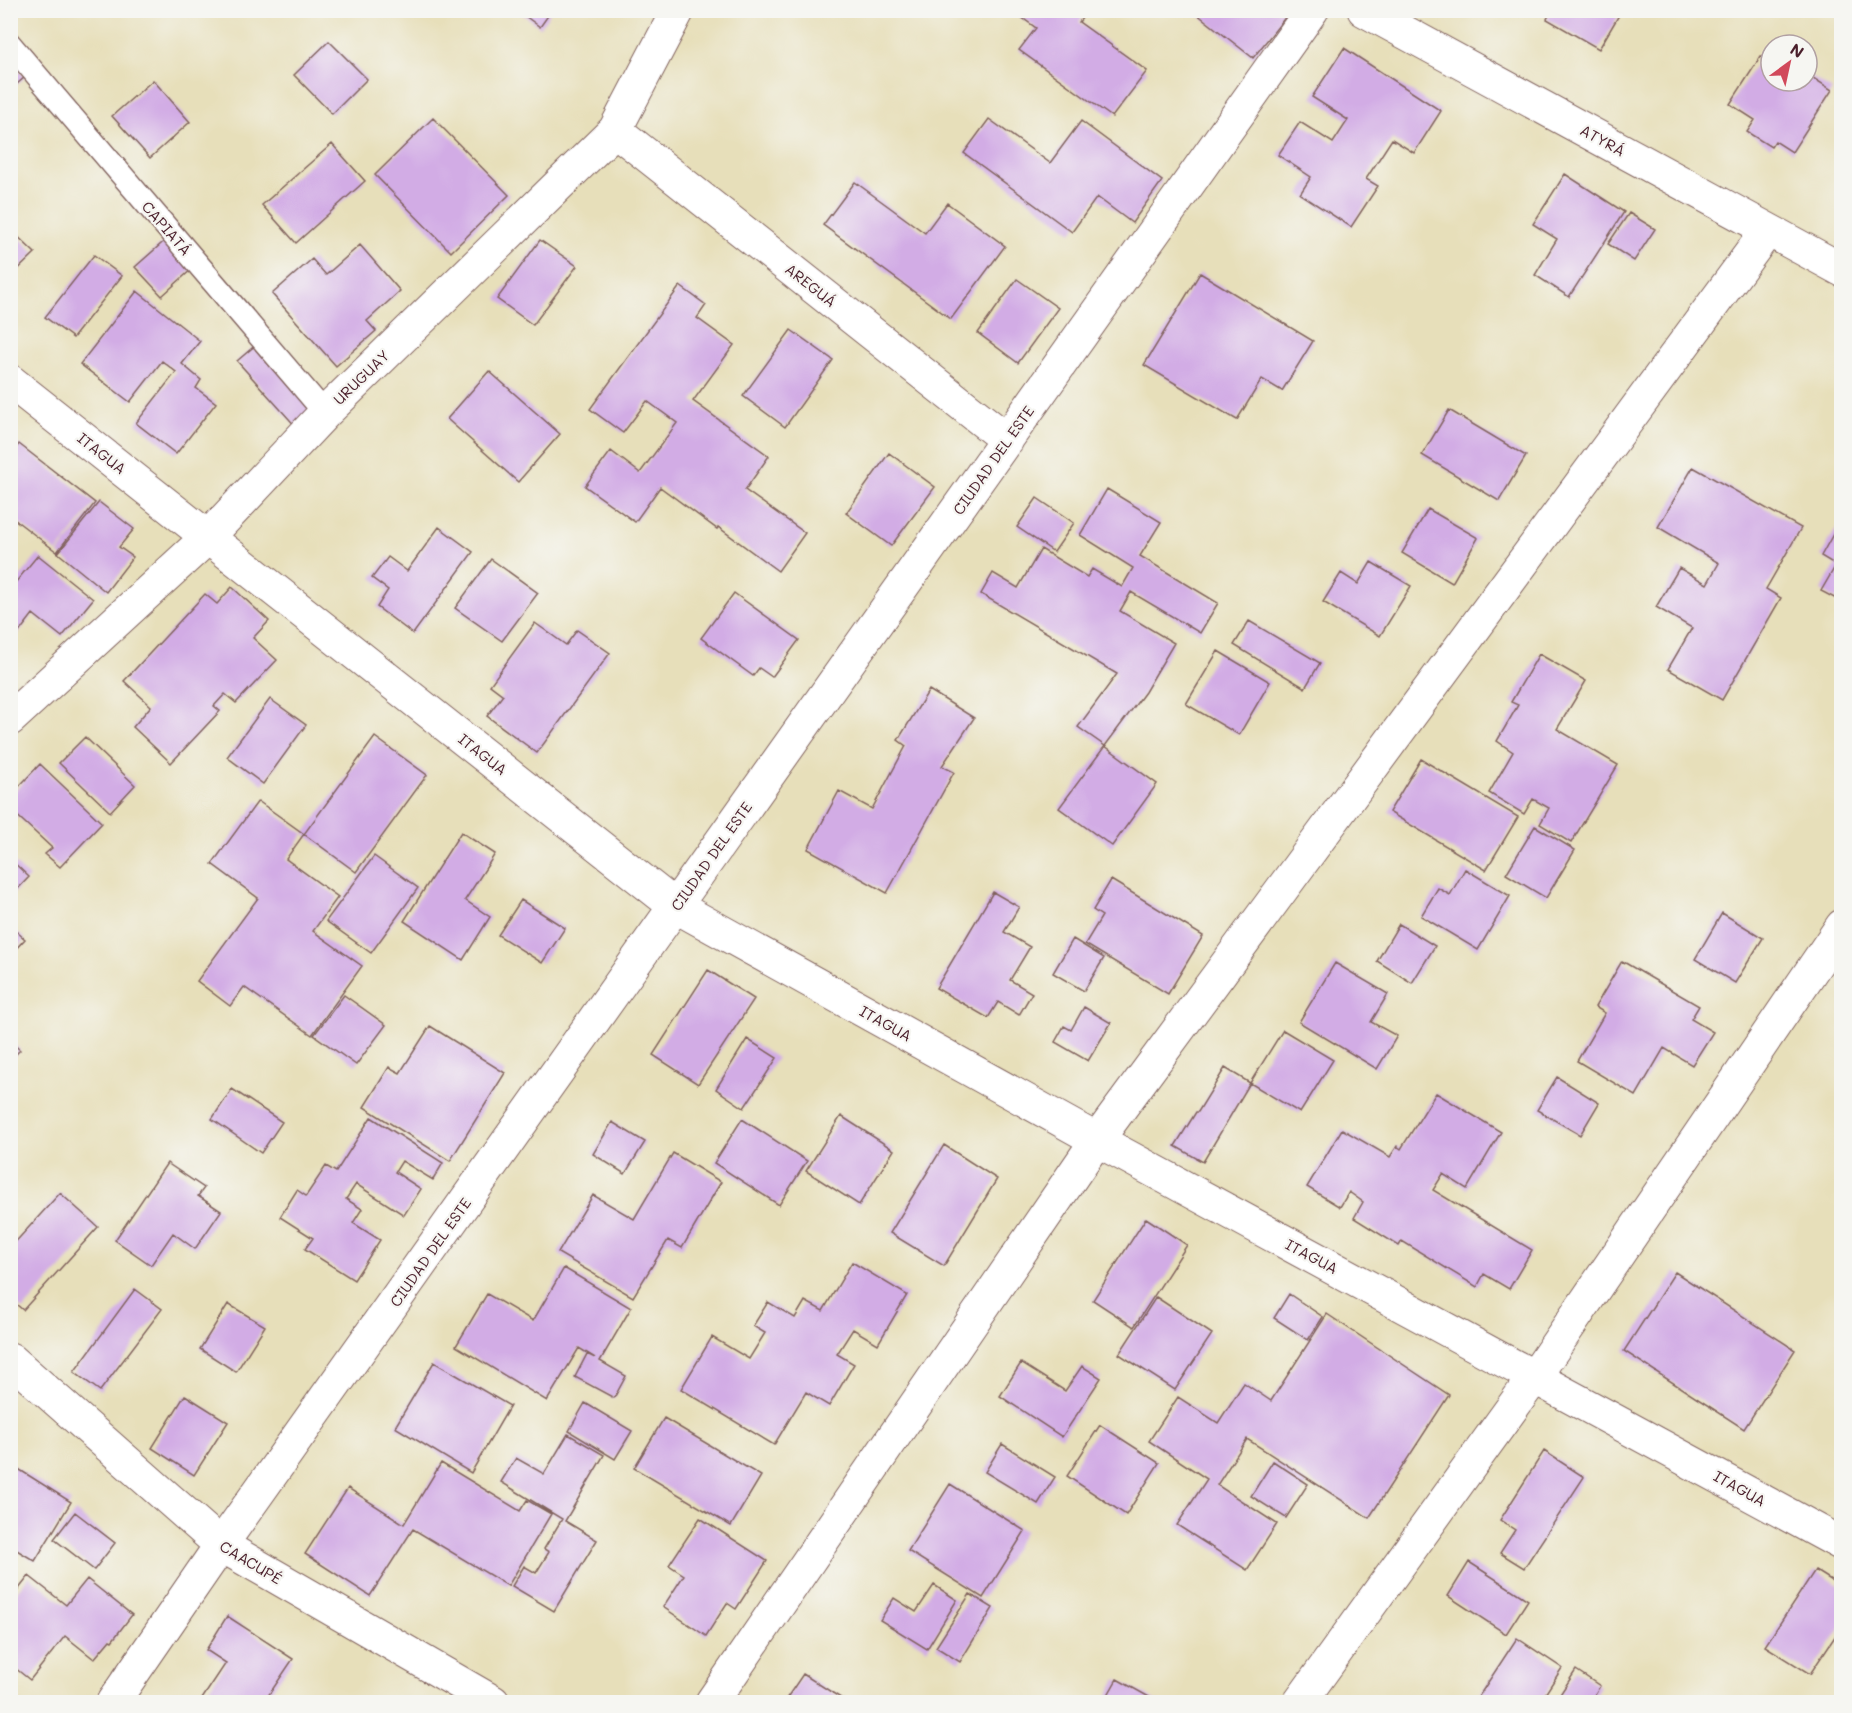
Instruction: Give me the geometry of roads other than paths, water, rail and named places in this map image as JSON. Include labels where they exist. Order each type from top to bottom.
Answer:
[{"type":"street","name":"URUGUAY","points":[[10,719],[208,537],[325,412],[615,130],[678,10]]},
{"type":"street","name":"CIUDAD DEL ESTE","points":[[113,1702],[221,1545],[1312,10]]},
{"type":"street","name":"ATYRÁ","points":[[1364,10],[1842,270]]},
{"type":"street","name":"AREGUÁ","points":[[615,130],[1007,440]]},
{"type":"street","points":[[712,1702],[1097,1140],[1768,230]]},
{"type":"street","name":"ITAGUA","points":[[10,381],[675,906],[1097,1140],[1842,1544]]},
{"type":"street","points":[[1300,1702],[1534,1376],[1842,926]]},
{"type":"street","name":"CAACUPÉ","points":[[10,1359],[221,1545],[493,1702]]},
{"type":"lane","name":"CAPIATÁ","points":[[10,44],[325,412]]}]
